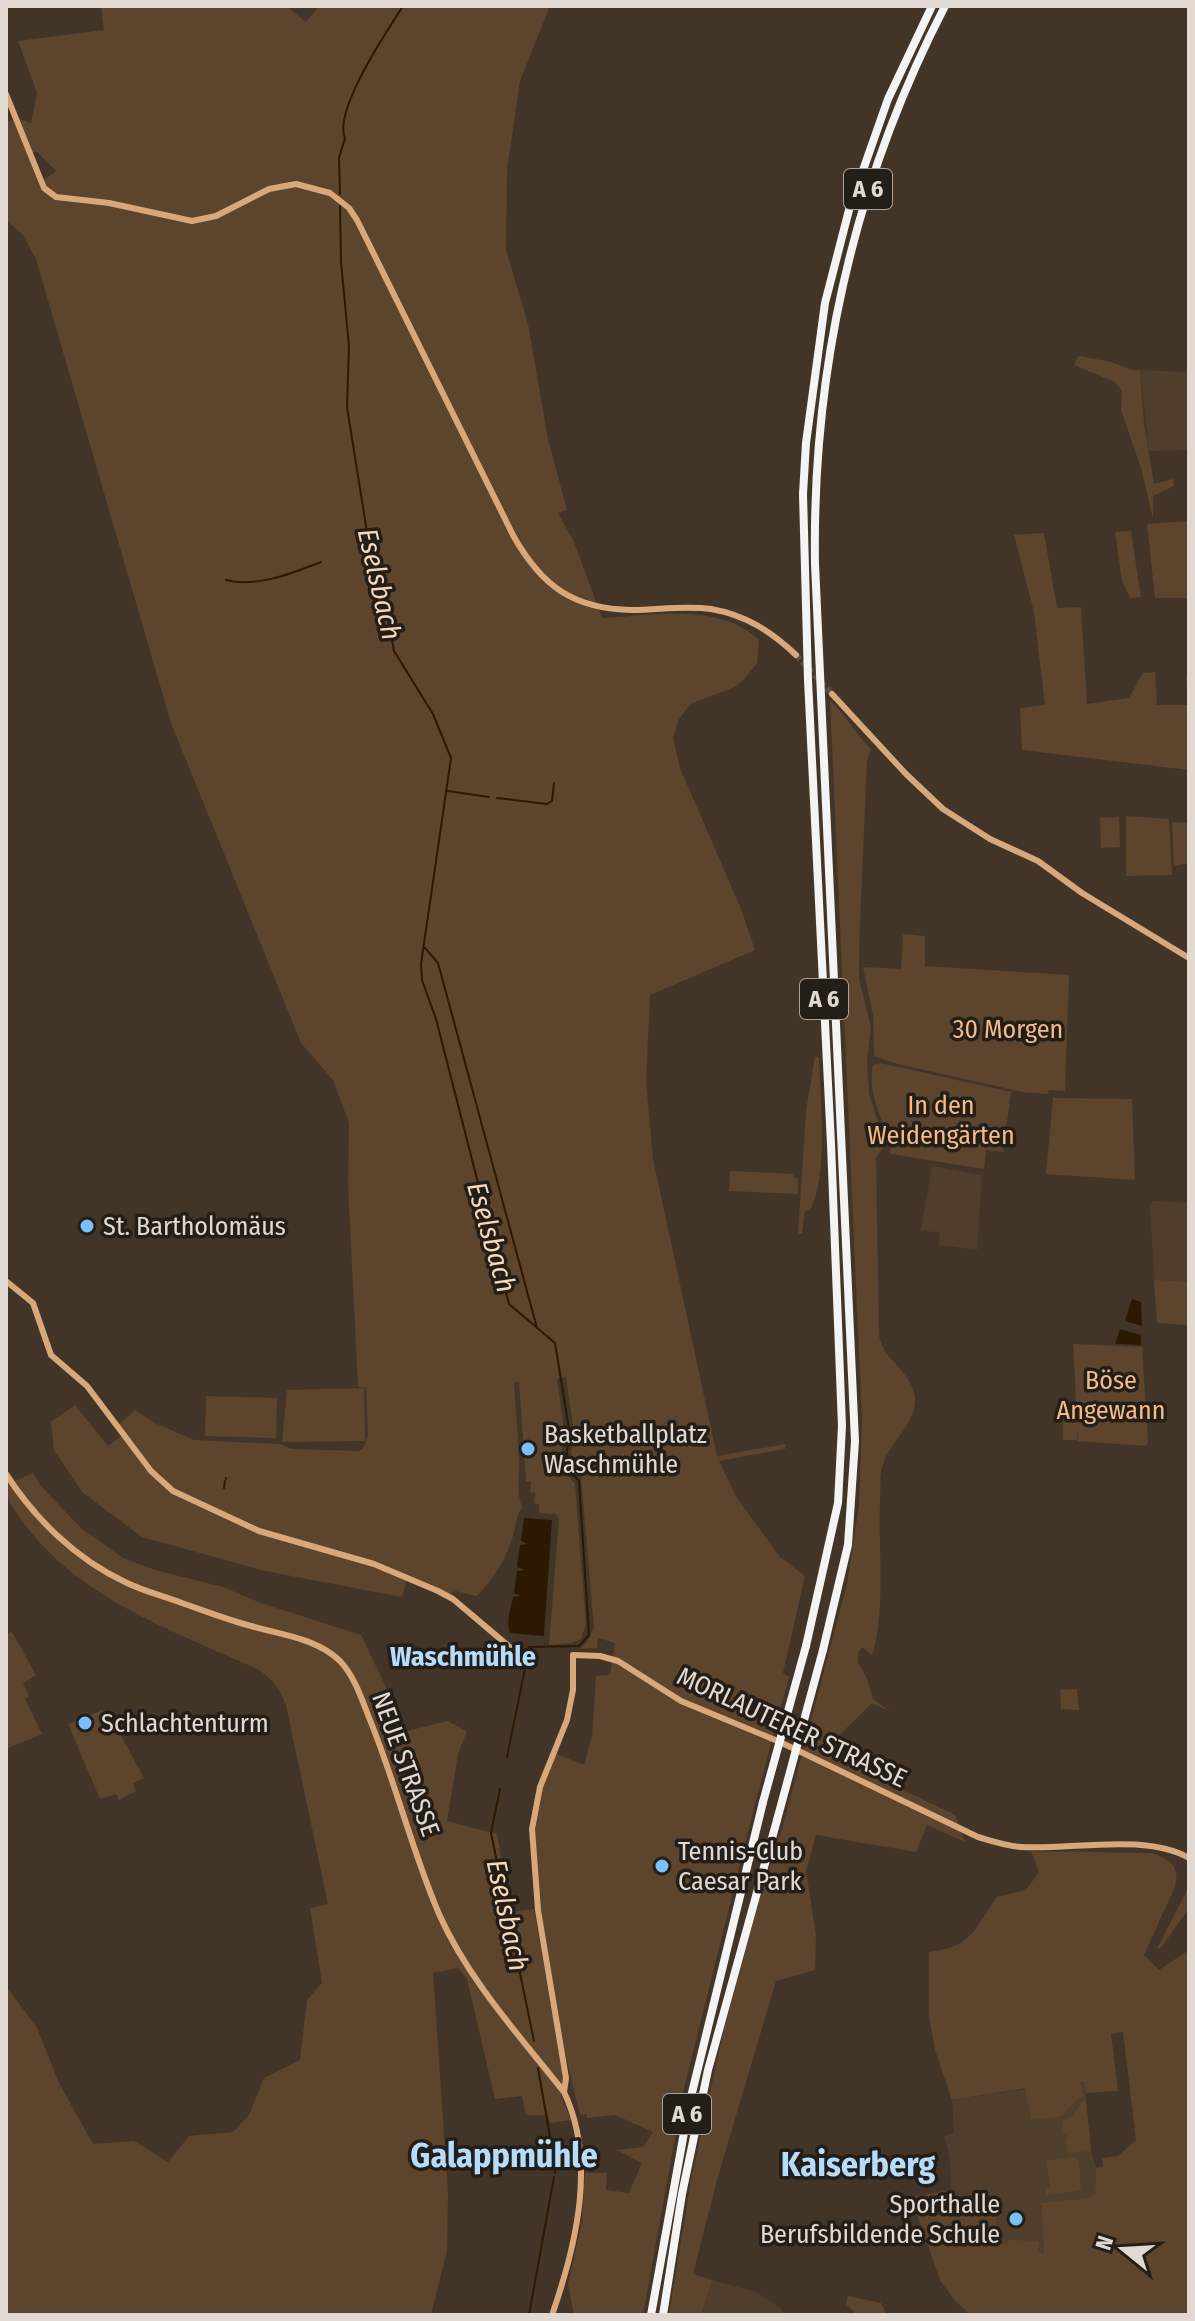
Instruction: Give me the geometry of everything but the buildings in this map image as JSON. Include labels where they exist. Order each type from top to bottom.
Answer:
[{"type":"highway","name":"A 6","points":[[651,2315],[689,2105],[763,1802],[806,1646],[838,1503],[842,1426],[808,666],[803,494],[806,443],[825,303],[849,210],[888,99],[932,6]]},
{"type":"highway","name":"A 6","points":[[663,2315],[682,2194],[708,2070],[823,1650],[848,1545],[855,1441],[815,564],[817,451],[828,357],[856,228],[896,112],[945,6]]},
{"type":"street","points":[[6,94],[44,188],[56,197],[109,203],[192,221],[216,216],[260,193],[284,185],[306,185],[330,193],[349,208],[357,220],[514,537],[547,583],[567,596],[607,608],[700,607],[728,613],[760,626],[796,655]]},
{"type":"street","points":[[832,694],[943,809],[990,839],[1038,861],[1076,889],[1189,958]]},
{"type":"street","points":[[6,1281],[33,1303],[51,1355],[87,1386],[151,1471],[173,1491],[259,1531],[374,1564],[438,1591],[453,1599],[512,1649]]},
{"type":"street","name":"NEUE STRASSE","points":[[6,1474],[34,1512],[91,1563],[123,1581],[234,1621],[311,1642],[329,1651],[343,1664],[369,1718],[395,1786],[420,1866],[454,1942],[495,2006],[564,2092]]},
{"type":"street","name":"MORLAUTERER STRASSE","points":[[564,2092],[566,2078],[536,1897],[532,1829],[541,1782],[567,1720],[573,1690],[573,1655],[600,1656],[618,1661],[681,1701],[780,1742],[937,1819],[994,1842],[1025,1847],[1148,1845],[1189,1858]]},
{"type":"street","points":[[552,2315],[568,2266],[581,2196],[575,2119],[564,2092]]},
{"type":"shaded area","points":[[1140,370],[1189,372],[1189,450],[1149,451]]},
{"type":"shaded area","points":[[932,1166],[982,1175],[977,1250],[939,1245],[940,1233],[921,1230]]},
{"type":"shaded area","points":[[1153,1201],[1189,1203],[1189,1325],[1157,1323],[1150,1207]]},
{"type":"shaded area","points":[[1132,1299],[1141,1302],[1142,1326],[1125,1321]]},
{"type":"shaded area","points":[[1120,1329],[1141,1335],[1141,1345],[1115,1344]]},
{"type":"shaded area","points":[[524,1518],[552,1520],[544,1636],[510,1633],[509,1628],[513,1597],[521,1596],[514,1593],[517,1571],[525,1570],[517,1567],[520,1545],[528,1544],[521,1541]]},
{"type":"shaded area","points":[[1084,2080],[1091,2150],[1096,2168],[1095,2195],[1041,2203],[1044,2253],[999,2245],[952,2215],[950,2157],[944,2136],[954,2133],[952,2100]]},
{"type":"shaded area","points":[[712,2280],[756,2292],[782,2309],[783,2315],[701,2315]]},
{"type":"green space","points":[[101,6],[269,6],[288,8],[306,22],[319,6],[550,6],[520,81],[507,170],[506,250],[528,324],[548,439],[567,510],[558,513],[574,542],[602,618],[663,614],[705,616],[743,628],[759,640],[757,663],[745,678],[735,687],[690,704],[679,719],[673,738],[680,768],[741,909],[755,950],[650,995],[646,1082],[653,1159],[717,1456],[786,1444],[785,1449],[719,1461],[737,1498],[780,1557],[805,1576],[783,1673],[789,1677],[684,2088],[643,2315],[574,2315],[568,2284],[582,2221],[585,2173],[607,2173],[606,2190],[629,2193],[642,2163],[617,2150],[643,2147],[653,2132],[615,2115],[587,2118],[587,2114],[580,2115],[562,2040],[535,1873],[535,1829],[541,1788],[556,1754],[584,1765],[592,1736],[596,1676],[610,1675],[615,1643],[598,1638],[597,1648],[580,1649],[594,1627],[581,1477],[571,1467],[570,1460],[574,1433],[566,1377],[557,1379],[564,1430],[560,1466],[575,1484],[586,1624],[581,1639],[572,1643],[549,1645],[559,1519],[554,1512],[539,1513],[539,1504],[534,1503],[535,1493],[530,1492],[531,1482],[526,1481],[519,1382],[514,1382],[522,1507],[506,1555],[477,1596],[455,1591],[451,1594],[408,1576],[402,1597],[265,1571],[142,1537],[82,1492],[54,1450],[51,1422],[75,1405],[108,1446],[123,1435],[117,1426],[135,1410],[155,1423],[194,1440],[280,1444],[291,1449],[359,1451],[368,1436],[366,1388],[358,1387],[348,1185],[349,1123],[333,1080],[301,1043],[171,723],[36,259],[23,235],[6,220],[6,122],[17,118],[31,123],[37,93],[18,41],[104,30]],"holes":[[[37,152],[56,171],[42,181],[31,153]]]},
{"type":"green space","points":[[1078,356],[1140,370],[1144,423],[1154,484],[1173,479],[1174,486],[1153,496],[1153,519],[1142,471],[1121,410],[1122,391],[1115,382],[1074,365]]},
{"type":"green space","points":[[1189,521],[1189,598],[1155,598],[1147,524]]},
{"type":"green space","points":[[1131,531],[1141,597],[1130,598],[1122,581],[1115,532]]},
{"type":"green space","points":[[1044,533],[1057,608],[1081,607],[1087,704],[1129,698],[1143,673],[1155,672],[1157,705],[1188,705],[1186,675],[1189,675],[1189,770],[1022,750],[1020,708],[1045,705],[1034,612],[1014,535]]},
{"type":"green space","points":[[830,700],[871,749],[867,760],[859,979],[871,1027],[867,1062],[869,1093],[885,1145],[876,1158],[879,1335],[886,1352],[909,1381],[915,1398],[907,1425],[886,1456],[882,1468],[879,1619],[872,1655],[862,1647],[858,1653],[858,1663],[867,1678],[873,1699],[891,1712],[872,1703],[823,1751],[955,1815],[965,1842],[927,1825],[916,1852],[816,1835],[806,1871],[816,1935],[815,1970],[776,1981],[717,2180],[693,2274],[712,2280],[701,2315],[669,2315],[691,2180],[723,2033],[784,1822],[847,1584],[859,1505],[862,1419]]},
{"type":"green space","points":[[1126,816],[1169,819],[1172,875],[1126,876]]},
{"type":"green space","points":[[1119,817],[1120,847],[1101,848],[1100,818]]},
{"type":"green space","points":[[1172,822],[1189,823],[1189,863],[1174,866]]},
{"type":"green space","name":"30 Morgen","points":[[903,934],[925,936],[925,966],[1069,975],[1065,1091],[1049,1090],[1048,1094],[1023,1092],[874,1056],[873,1015],[863,967],[901,969]]},
{"type":"green space","points":[[815,1057],[819,1057],[822,1115],[820,1177],[810,1210],[805,1211],[802,1233],[798,1234],[806,1111]]},
{"type":"green space","name":"In den Weidengärten","points":[[880,1063],[1011,1092],[1003,1152],[986,1150],[984,1169],[891,1154],[872,1088],[873,1065]]},
{"type":"green space","name":"In den Weidengärten","points":[[1053,1098],[1132,1099],[1135,1180],[1046,1174]]},
{"type":"green space","points":[[730,1171],[793,1174],[798,1179],[798,1194],[729,1191]]},
{"type":"green space","points":[[1154,1280],[1189,1282],[1189,1325],[1157,1323]]},
{"type":"green space","name":"Böse Angewann","points":[[1073,1344],[1142,1347],[1146,1446],[1078,1441],[1077,1431],[1077,1440],[1063,1440],[1063,1420],[1077,1419]]},
{"type":"green space","points":[[364,1388],[365,1441],[282,1442],[287,1390]]},
{"type":"green space","points":[[206,1396],[277,1398],[276,1438],[205,1436]]},
{"type":"green space","points":[[33,1473],[40,1485],[81,1528],[123,1558],[155,1570],[223,1587],[261,1603],[361,1635],[403,1732],[447,1721],[467,1731],[458,1754],[447,1821],[497,1834],[511,1912],[534,1909],[563,2075],[561,2096],[571,2120],[550,2123],[548,2115],[526,2115],[522,2096],[495,2099],[467,1979],[458,1968],[433,1973],[448,2192],[447,2251],[431,2315],[6,2315],[6,1986],[37,2028],[59,2083],[93,2144],[134,2141],[168,2162],[189,2136],[233,2132],[249,2115],[264,2078],[300,2060],[307,2000],[322,1983],[310,1908],[328,1904],[286,1705],[275,1684],[257,1669],[130,1610],[72,1573],[46,1550],[9,1501],[6,1485]]},
{"type":"green space","points":[[12,1632],[36,1675],[23,1683],[29,1696],[25,1699],[42,1734],[6,1749],[6,1634]]},
{"type":"green space","points":[[1077,1689],[1079,1710],[1061,1709],[1060,1690]]},
{"type":"green space","points":[[103,1710],[112,1719],[144,1778],[133,1783],[136,1791],[119,1800],[116,1794],[100,1799],[68,1724]]},
{"type":"green space","points":[[1031,1851],[1152,1853],[1165,1858],[1175,1870],[1174,1889],[1144,1955],[1159,1970],[1189,1950],[1189,2315],[971,2315],[955,2301],[940,2280],[911,2197],[950,2190],[952,2215],[995,2211],[999,2245],[1008,2244],[1008,2240],[1038,2241],[1038,2252],[1044,2253],[1041,2203],[1095,2195],[1096,2168],[1103,2167],[1102,2158],[1118,2156],[1136,2140],[1123,2032],[1111,2034],[1118,2091],[1086,2093],[1084,2081],[1080,2081],[1083,2096],[1062,2116],[1031,2120],[1025,2088],[952,2100],[935,2050],[929,2016],[929,1952],[943,1950],[963,1941],[977,1928],[997,1897],[1026,1890],[1039,1872]]},
{"type":"green space","points":[[1189,1886],[1189,1908],[1161,1948],[1157,1949]]},
{"type":"green space","points":[[1083,2100],[1086,2101],[1091,2151],[1068,2153],[1067,2133],[1063,2133],[1062,2122],[1071,2117]]},
{"type":"green space","points":[[1075,2157],[1079,2160],[1081,2189],[1046,2195],[1045,2189],[1050,2186],[1046,2161]]},
{"type":"green space","points":[[848,2296],[881,2303],[887,2315],[857,2315],[846,2304]]},
{"type":"waterway","name":"Eselsbach","points":[[340,194],[339,158],[345,138],[343,126],[347,110],[364,71],[403,6]]},
{"type":"waterway","name":"Eselsbach","points":[[340,206],[341,262],[349,346],[347,407],[369,545],[382,583],[394,651],[433,714],[451,758],[421,964],[422,980],[436,1019],[509,1304],[555,1343],[569,1429],[566,1466],[579,1481],[589,1635],[579,1646],[529,1647]]},
{"type":"waterway","points":[[226,580],[262,581],[321,562]]},
{"type":"waterway","points":[[497,798],[547,804],[552,801],[554,783]]},
{"type":"waterway","points":[[448,791],[489,797]]},
{"type":"waterway","name":"Eselsbach","points":[[425,948],[438,963],[537,1328]]},
{"type":"waterway","points":[[224,1488],[225,1481]]},
{"type":"waterway","name":"Eselsbach","points":[[507,1757],[527,1659]]},
{"type":"waterway","name":"Eselsbach","points":[[500,1789],[491,1833],[534,2041]]},
{"type":"waterway","name":"Eselsbach","points":[[538,2068],[552,2148]]},
{"type":"waterway","name":"Eselsbach","points":[[554,2153],[555,2173]]},
{"type":"waterway","name":"Eselsbach","points":[[529,2315],[554,2177]]},
{"type":"tunnel","points":[[796,655],[832,694]]},
{"type":"place","name":"St. Bartholomäus","points":[[87,1226]]},
{"type":"place","name":"Basketballplatz Waschmühle","points":[[528,1449]]},
{"type":"place","name":"Schlachtenturm","points":[[85,1723]]},
{"type":"place","name":"Tennis-Club Caesar Park","points":[[662,1866]]},
{"type":"place","name":"Sporthalle Berufsbildende Schule","points":[[1016,2219]]},
{"type":"district","name":"Waschmühle","points":[[463,1656]]},
{"type":"district","name":"Galappmühle","points":[[504,2155]]},
{"type":"district","name":"Kaiserberg","points":[[858,2164]]}]
